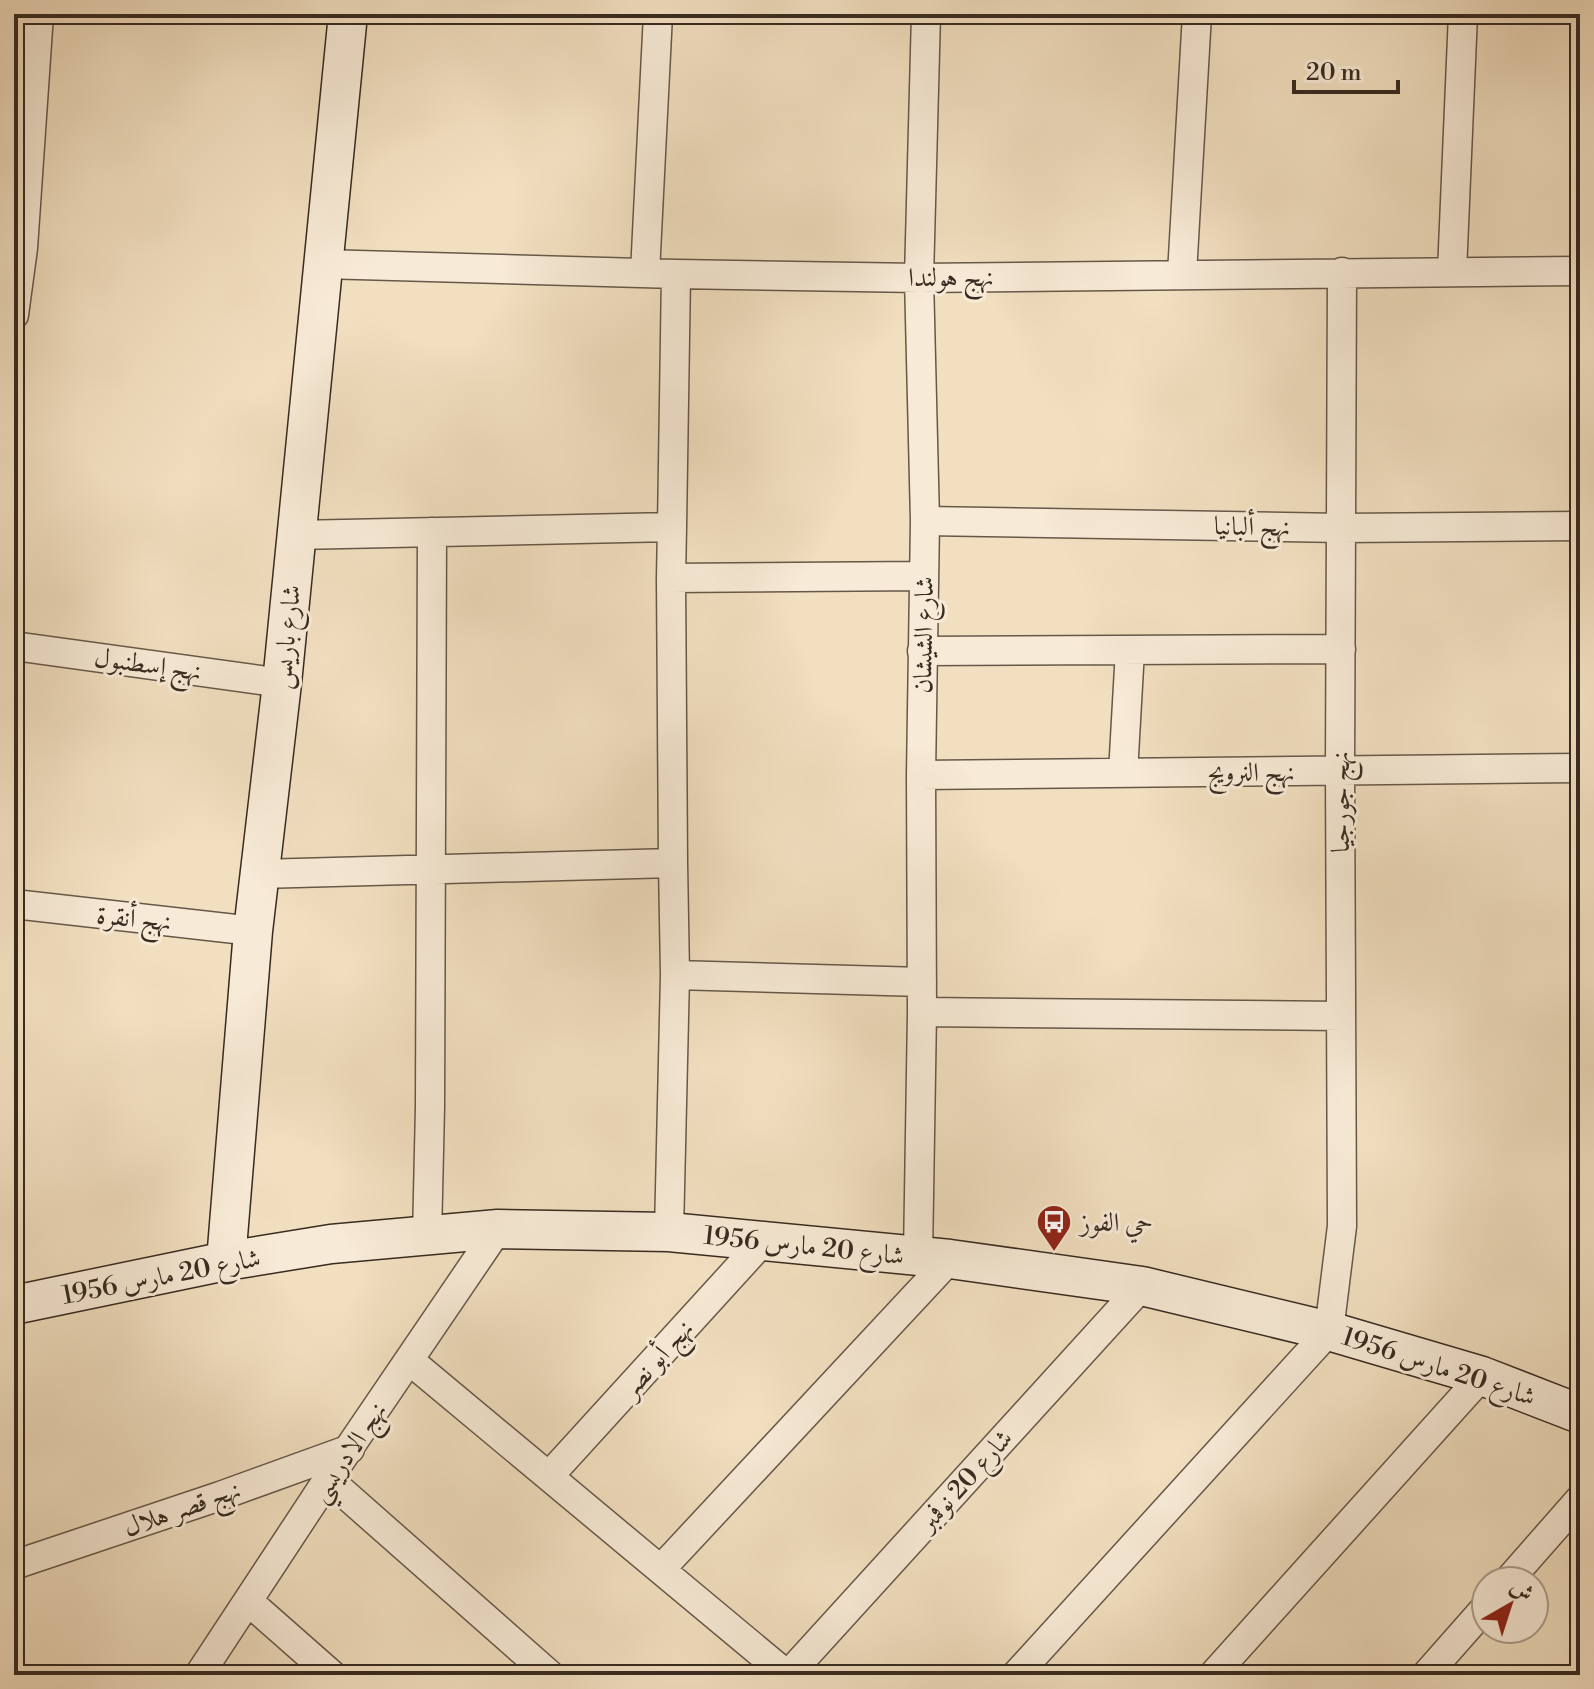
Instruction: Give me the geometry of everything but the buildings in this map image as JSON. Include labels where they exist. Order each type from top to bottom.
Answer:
[{"type":"street","points":[[14,315],[39,14]]},
{"type":"street","name":"شارع باريس","points":[[226,1261],[253,931],[282,683],[348,14]]},
{"type":"street","points":[[645,273],[658,14]]},
{"type":"street","name":"شارع الشيشان","points":[[926,14],[919,278],[925,521],[921,775],[922,1012],[934,1257]]},
{"type":"street","points":[[1182,274],[1197,14]]},
{"type":"street","points":[[1452,272],[1463,14]]},
{"type":"street","name":"نهج هولندا","points":[[322,264],[919,278],[1580,271]]},
{"type":"street","name":"نهج جورجيا","points":[[1329,1331],[1342,1226],[1342,272]]},
{"type":"street","points":[[669,1232],[675,975],[671,578],[676,274]]},
{"type":"street","name":"نهج ألبانيا","points":[[925,521],[1342,528],[1580,526]]},
{"type":"street","points":[[296,535],[672,527]]},
{"type":"street","points":[[427,1237],[432,532]]},
{"type":"street","points":[[671,578],[923,576]]},
{"type":"street","name":"نهج إسطنبول","points":[[14,646],[282,683]]},
{"type":"street","points":[[922,651],[1341,649]]},
{"type":"street","points":[[1123,773],[1130,650]]},
{"type":"street","name":"نهج النرويج","points":[[921,775],[1580,768]]},
{"type":"street","points":[[259,874],[673,863]]},
{"type":"street","name":"نهج أنقرة","points":[[14,904],[253,931]]},
{"type":"street","points":[[675,975],[922,982]]},
{"type":"street","points":[[922,1012],[1340,1016]]},
{"type":"street","name":"شارع 20 مارس 1956","points":[[14,1305],[226,1261],[331,1244],[498,1229],[669,1232],[934,1257],[1142,1286],[1329,1331],[1482,1376],[1580,1414]]},
{"type":"street","name":"نهج الادريسي","points":[[199,1675],[498,1229]]},
{"type":"street","name":"نهج أبو نصر","points":[[549,1476],[764,1240]]},
{"type":"street","points":[[661,1569],[934,1257]]},
{"type":"street","name":"شارع 20 نوفمبر","points":[[788,1675],[1142,1286]]},
{"type":"street","points":[[1016,1675],[1329,1331]]},
{"type":"street","points":[[409,1360],[788,1675]]},
{"type":"street","points":[[1213,1675],[1482,1376]]},
{"type":"street","name":"نهج قصر هلال","points":[[14,1565],[350,1449]]},
{"type":"street","points":[[328,1479],[550,1675]]},
{"type":"street","points":[[1522,1565],[1580,1499]]},
{"type":"street","points":[[248,1601],[332,1675]]},
{"type":"street","points":[[1426,1675],[1470,1625]]},
{"type":"place","name":"حي الفوز","points":[[1054,1253]]}]
